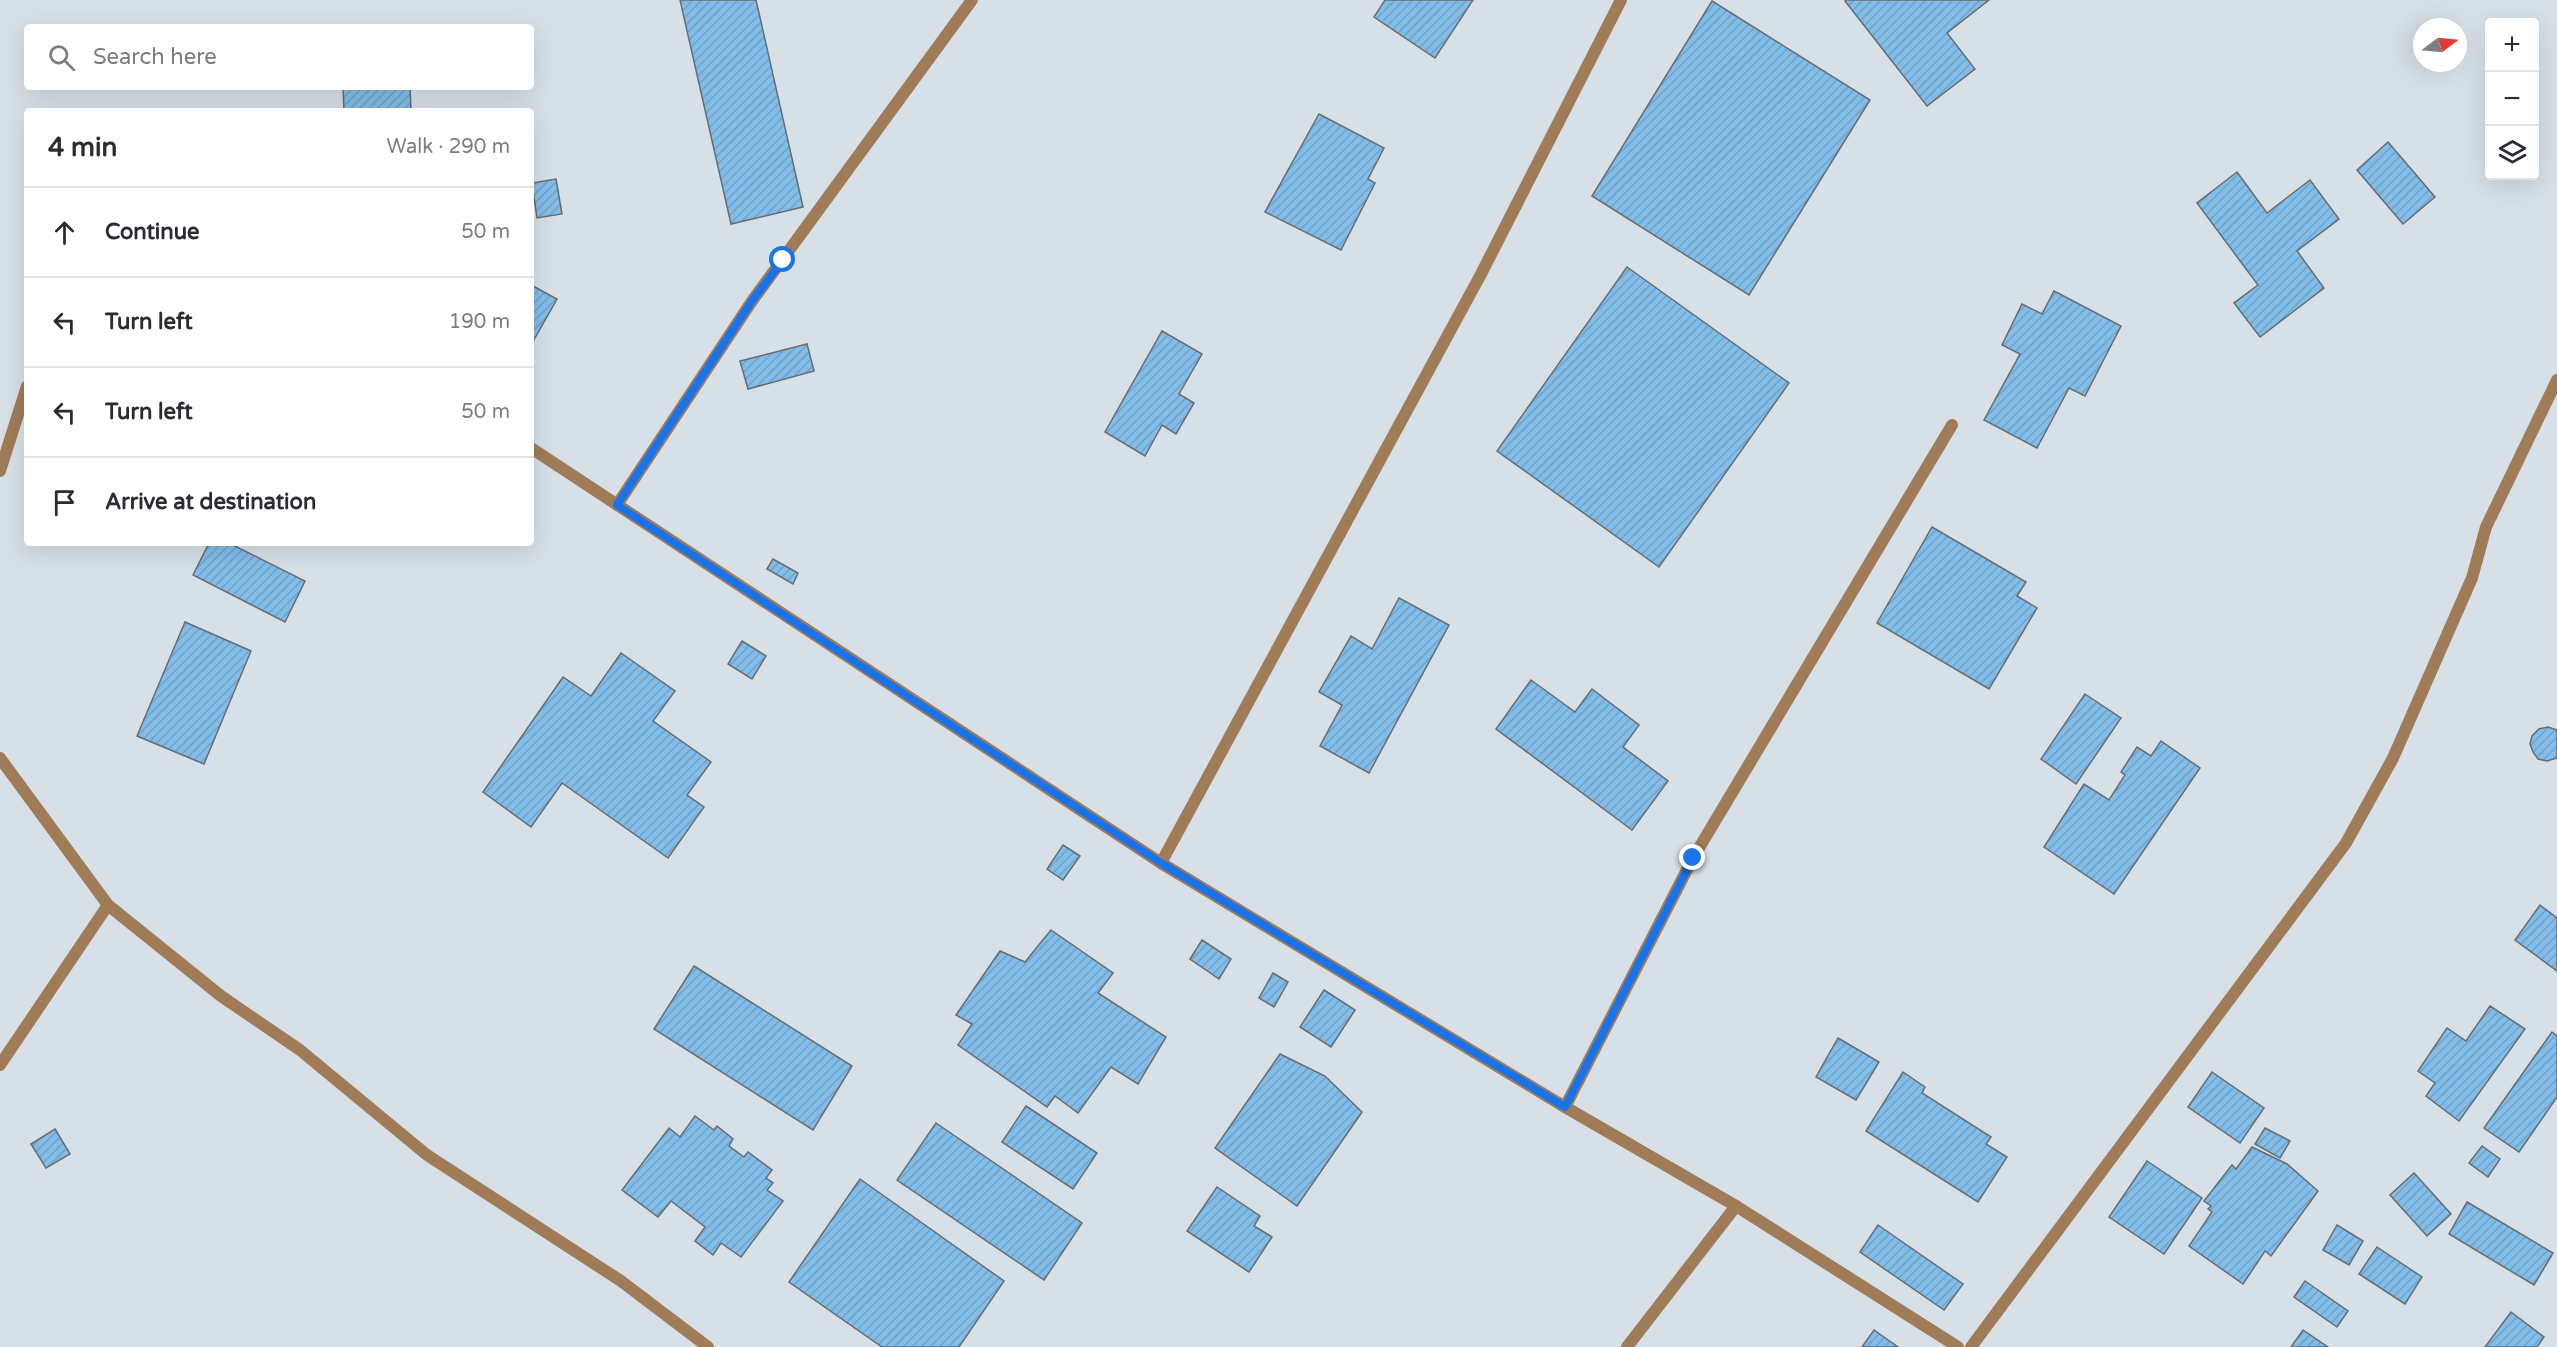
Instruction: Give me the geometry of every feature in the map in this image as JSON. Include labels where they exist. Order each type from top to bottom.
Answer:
[{"type":"street","points":[[617,505],[752,301],[972,0]]},
{"type":"street","points":[[1161,863],[1480,276],[1622,0]]},
{"type":"street","points":[[1971,1347],[2346,843],[2393,758],[2472,578],[2486,527],[2557,380]]},
{"type":"street","points":[[0,471],[24,395]]},
{"type":"street","points":[[1565,1107],[1693,858],[1952,425]]},
{"type":"street","points":[[534,450],[1161,863],[1565,1107],[1736,1206],[1958,1347]]},
{"type":"street","points":[[0,759],[108,904],[221,996],[300,1050],[427,1155],[621,1281],[708,1347]]},
{"type":"street","points":[[0,1065],[108,904]]},
{"type":"street","points":[[1627,1347],[1736,1206]]},
{"type":"building","points":[[680,0],[756,0],[803,207],[731,224]]},
{"type":"building","points":[[1385,0],[1473,0],[1435,58],[1374,17]]},
{"type":"building","points":[[1846,0],[1989,0],[1947,33],[1975,69],[1927,106]]},
{"type":"building","points":[[1712,1],[1870,100],[1749,295],[1592,196]]},
{"type":"building","points":[[343,90],[410,90],[411,108],[344,108]]},
{"type":"building","points":[[1319,114],[1384,148],[1368,179],[1375,183],[1341,250],[1265,212]]},
{"type":"building","points":[[2388,142],[2435,197],[2403,224],[2357,170]]},
{"type":"building","points":[[2237,172],[2267,213],[2310,180],[2339,219],[2297,251],[2324,288],[2260,337],[2234,303],[2258,285],[2197,203]]},
{"type":"building","points":[[556,179],[562,214],[537,218],[534,183]]},
{"type":"building","points":[[1627,267],[1789,383],[1659,567],[1497,451]]},
{"type":"building","points":[[534,287],[557,299],[534,340]]},
{"type":"building","points":[[2054,291],[2121,326],[2085,396],[2069,388],[2037,448],[1984,420],[2020,354],[2002,345],[2022,304],[2042,314]]},
{"type":"building","points":[[1162,331],[1202,354],[1179,394],[1194,403],[1176,434],[1162,425],[1145,456],[1105,432]]},
{"type":"building","points":[[807,344],[814,371],[748,389],[740,361]]},
{"type":"building","points":[[1932,527],[2026,582],[2017,596],[2037,608],[1989,689],[1877,623]]},
{"type":"building","points":[[208,546],[235,546],[305,581],[285,622],[193,575]]},
{"type":"building","points":[[773,559],[798,573],[793,584],[767,569]]},
{"type":"building","points":[[1399,598],[1449,625],[1369,773],[1320,746],[1342,705],[1319,692],[1351,636],[1372,649]]},
{"type":"building","points":[[185,622],[251,651],[204,764],[137,736]]},
{"type":"building","points":[[742,641],[766,656],[752,679],[728,664]]},
{"type":"building","points":[[621,653],[675,691],[653,721],[711,762],[687,795],[704,807],[668,858],[562,783],[531,827],[483,792],[563,677],[591,696]]},
{"type":"building","points":[[1531,680],[1575,712],[1592,689],[1639,725],[1623,747],[1668,781],[1632,830],[1496,729]]},
{"type":"building","points":[[2085,694],[2121,718],[2076,784],[2041,759]]},
{"type":"building","points":[[2548,727],[2557,730],[2557,758],[2547,761],[2538,759],[2530,744],[2532,736],[2539,729]]},
{"type":"building","points":[[2161,741],[2200,768],[2114,894],[2044,847],[2084,784],[2109,800],[2125,775],[2121,772],[2137,747],[2151,756]]},
{"type":"building","points":[[1063,845],[1080,856],[1063,880],[1047,869]]},
{"type":"building","points":[[2540,905],[2557,918],[2557,971],[2515,940]]},
{"type":"building","points":[[1051,930],[1113,973],[1098,993],[1166,1037],[1138,1084],[1111,1067],[1078,1113],[1055,1096],[1047,1107],[958,1045],[972,1024],[956,1015],[1000,951],[1025,962]]},
{"type":"building","points":[[1202,940],[1231,959],[1219,979],[1190,959]]},
{"type":"building","points":[[694,966],[852,1066],[813,1130],[654,1029]]},
{"type":"building","points":[[1273,973],[1288,982],[1274,1007],[1259,998]]},
{"type":"building","points":[[1324,990],[1355,1010],[1331,1047],[1300,1027]]},
{"type":"building","points":[[2490,1006],[2525,1029],[2459,1121],[2426,1096],[2435,1083],[2418,1071],[2447,1028],[2466,1041]]},
{"type":"building","points":[[2552,1032],[2557,1036],[2557,1097],[2519,1152],[2484,1128]]},
{"type":"building","points":[[1838,1038],[1879,1062],[1856,1100],[1816,1077]]},
{"type":"building","points":[[1280,1054],[1325,1076],[1362,1112],[1297,1206],[1215,1148]]},
{"type":"building","points":[[1903,1072],[1925,1087],[1922,1093],[1991,1137],[1986,1144],[2007,1157],[1978,1202],[1866,1131]]},
{"type":"building","points":[[2212,1072],[2264,1108],[2240,1143],[2188,1107]]},
{"type":"building","points":[[1026,1106],[1097,1153],[1073,1189],[1002,1142]]},
{"type":"building","points":[[695,1116],[714,1130],[717,1126],[733,1139],[729,1146],[744,1157],[748,1152],[772,1170],[766,1178],[773,1183],[767,1190],[783,1201],[741,1257],[721,1243],[713,1255],[695,1241],[705,1227],[671,1201],[658,1217],[622,1190],[669,1128],[680,1137]]},
{"type":"building","points":[[936,1123],[1082,1223],[1044,1280],[897,1180]]},
{"type":"building","points":[[2265,1128],[2290,1141],[2280,1158],[2255,1144]]},
{"type":"building","points":[[55,1129],[70,1154],[46,1168],[31,1144]]},
{"type":"building","points":[[2482,1146],[2500,1159],[2488,1177],[2469,1163]]},
{"type":"building","points":[[2252,1147],[2287,1164],[2318,1191],[2271,1256],[2265,1251],[2243,1284],[2189,1246],[2212,1212],[2208,1209],[2211,1206],[2204,1201],[2232,1165],[2236,1169]]},
{"type":"building","points":[[2147,1161],[2202,1198],[2164,1254],[2109,1217]]},
{"type":"building","points":[[2414,1173],[2451,1214],[2427,1236],[2390,1195]]},
{"type":"building","points":[[860,1179],[1004,1281],[959,1347],[882,1347],[789,1282]]},
{"type":"building","points":[[1217,1187],[1260,1216],[1254,1226],[1272,1237],[1249,1272],[1187,1231]]},
{"type":"building","points":[[2467,1202],[2553,1253],[2534,1285],[2449,1234]]},
{"type":"building","points":[[1878,1225],[1963,1284],[1944,1310],[1860,1252]]},
{"type":"building","points":[[2337,1225],[2363,1241],[2349,1265],[2323,1250]]},
{"type":"building","points":[[2377,1247],[2422,1277],[2405,1304],[2359,1274]]},
{"type":"building","points":[[2305,1281],[2348,1311],[2337,1327],[2294,1297]]},
{"type":"building","points":[[2511,1312],[2544,1337],[2537,1347],[2485,1347]]},
{"type":"building","points":[[1874,1330],[1898,1347],[1862,1347]]},
{"type":"building","points":[[2303,1330],[2328,1347],[2291,1347]]},
{"type":"route","points":[[783,260],[752,301],[617,505],[1161,863],[1565,1107],[1693,858]]}]
